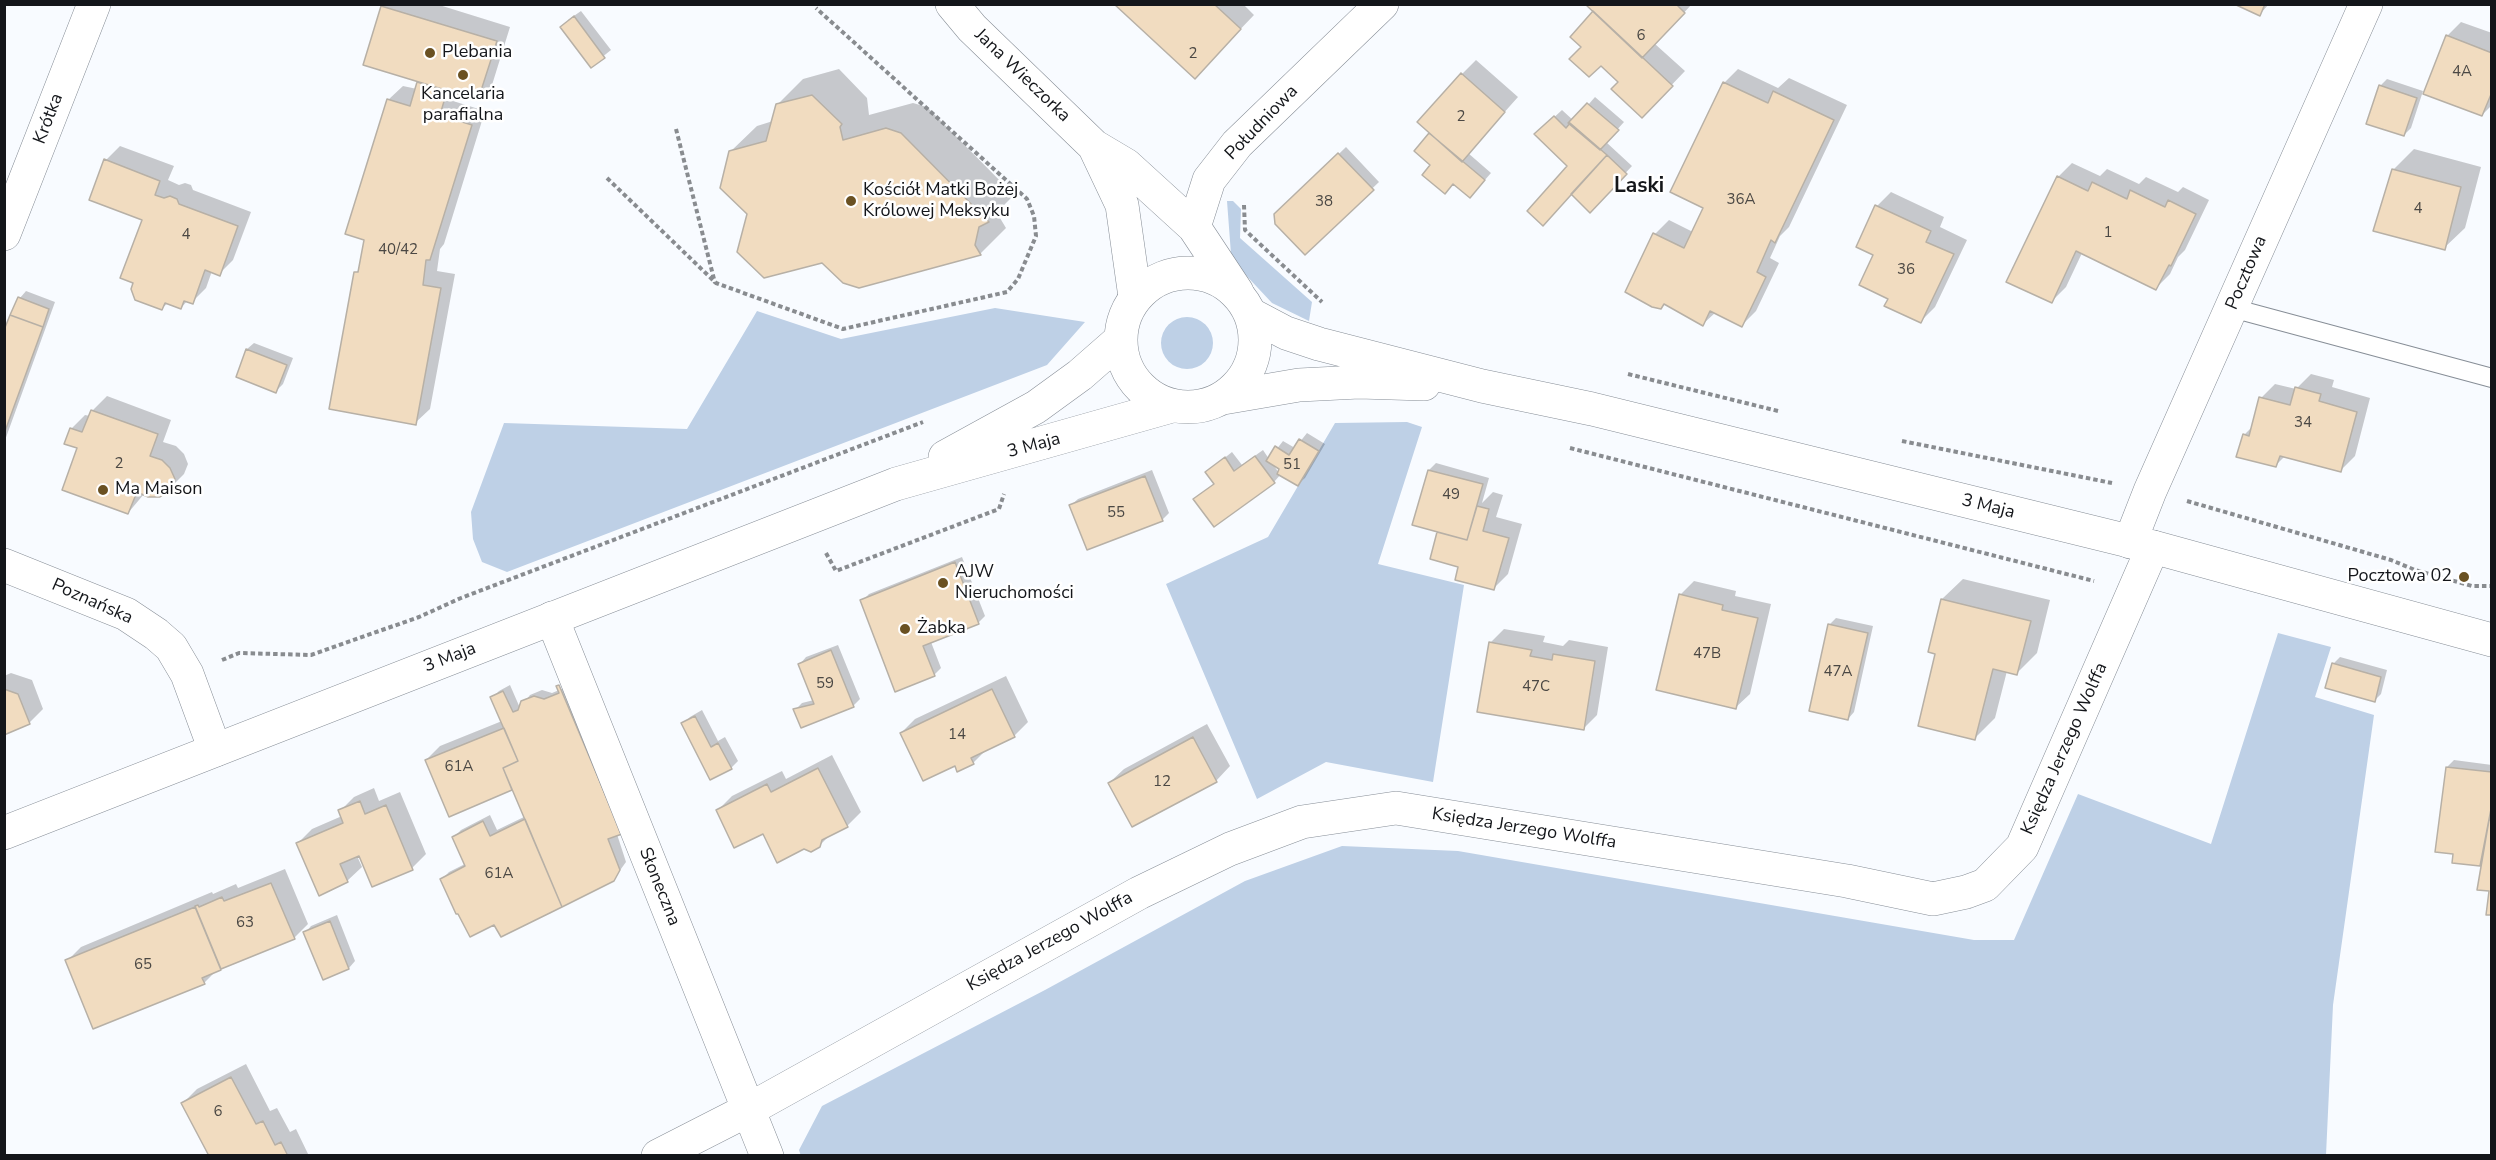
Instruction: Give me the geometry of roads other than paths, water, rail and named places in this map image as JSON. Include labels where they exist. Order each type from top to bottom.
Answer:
[{"type":"street","name":"Krótka","points":[[4,234],[94,4]]},
{"type":"street","name":"Jana Wieczorka","points":[[952,4],[972,28],[1094,146],[1126,165],[1194,226]]},
{"type":"street","name":"Południowa","points":[[1194,226],[1209,180],[1237,144],[1382,4]]},
{"type":"street","name":"Pocztowa","points":[[2142,545],[2150,491],[2366,4]]},
{"type":"street","name":"Jana Wieczorka","points":[[1094,146],[1122,205],[1135,297]]},
{"type":"street","points":[[1194,226],[1244,303],[1256,338],[1252,362],[1241,383],[1223,398],[1198,407],[1172,406],[1151,397],[1134,382],[1124,362],[1120,340],[1123,317],[1135,297],[1152,282],[1174,273],[1196,272],[1218,278],[1244,303]]},
{"type":"street","name":"3 Maja","points":[[1244,303],[1286,333],[1319,344],[1482,386],[1592,409],[2142,545],[2492,640]]},
{"type":"street","name":"3 Maja","points":[[896,484],[1036,407],[1080,375],[1120,340]]},
{"type":"street","name":"3 Maja","points":[[1223,398],[1299,384],[1359,382],[1482,386]]},
{"type":"street","name":"3 Maja","points":[[4,833],[896,484],[1172,406]]},
{"type":"street","name":"Księdza Jerzego Wolffa","points":[[658,1155],[748,1110],[1138,892],[1230,849],[1302,822],[1396,808],[1847,881],[1933,899],[1966,892],[1985,885],[2022,847],[2133,591],[2142,545]]},
{"type":"street","name":"Poznańska","points":[[4,565],[126,614],[171,647],[187,674],[215,750]]},
{"type":"street","name":"Słoneczna","points":[[552,618],[766,1155]]},
{"type":"lane","points":[[2232,308],[2492,378]]},
{"type":"place","name":"Plebania","points":[[430,53]]},
{"type":"place","name":"Kancelaria parafialna","points":[[463,75]]},
{"type":"place","name":"Kościół Matki Bożej Królowej Meksyku","points":[[851,201]]},
{"type":"place","name":"Ma Maison","points":[[103,490]]},
{"type":"place","name":"Pocztowa 02","points":[[2464,577]]},
{"type":"place","name":"AJW Nieruchomości","points":[[943,583]]},
{"type":"place","name":"Żabka","points":[[905,629]]},
{"type":"district","name":"Laski","points":[[1639,187]]}]
